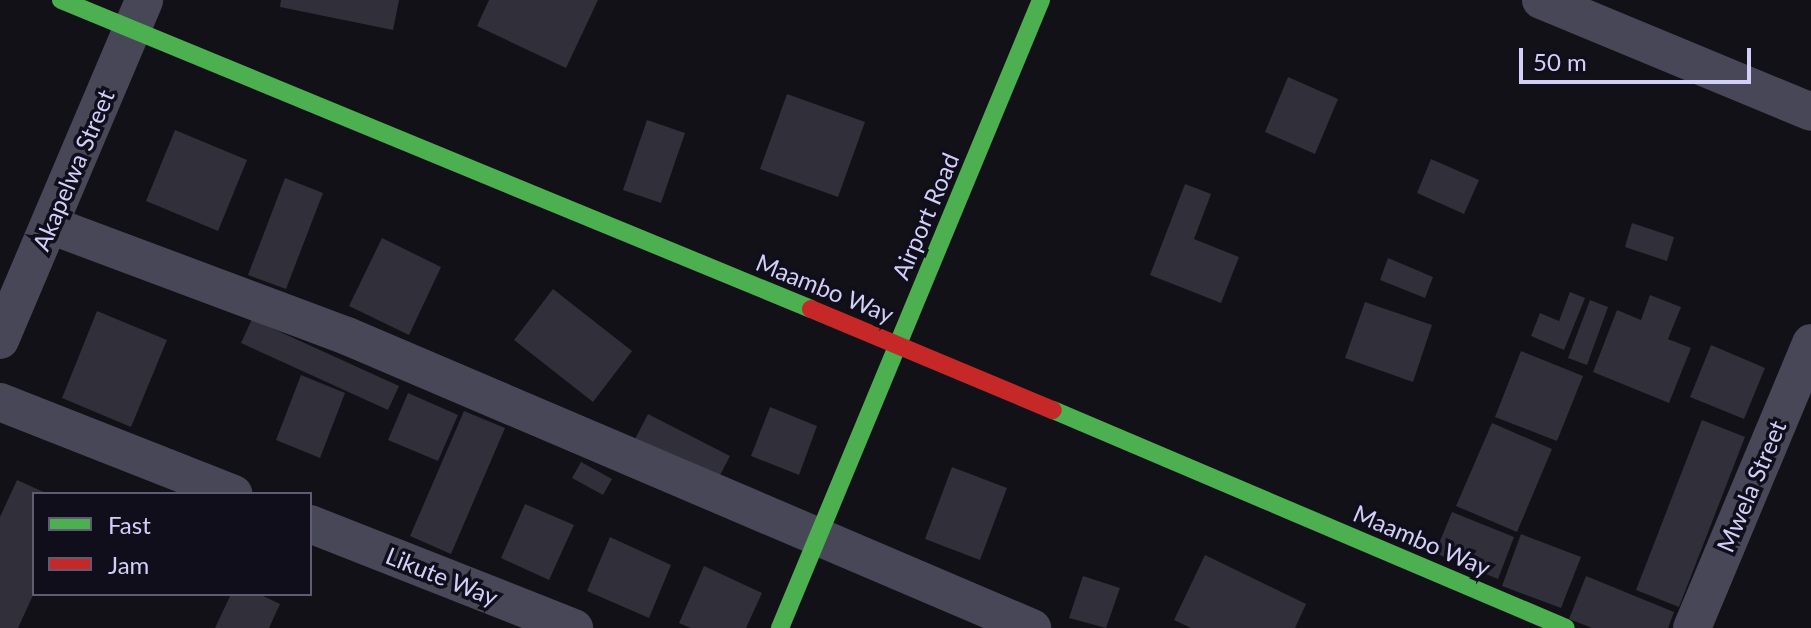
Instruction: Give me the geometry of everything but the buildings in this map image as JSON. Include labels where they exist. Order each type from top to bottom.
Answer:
[{"type":"street","name":"Maambo Way","points":[[61,0],[138,15],[897,344],[1566,628]]},
{"type":"street","name":"Airport Road","points":[[780,628],[1041,0]]},
{"type":"street","points":[[1541,0],[1811,112]]},
{"type":"street","name":"Akapelwa Street","points":[[0,340],[138,15]]},
{"type":"street","points":[[50,225],[347,336],[817,539],[1032,628]]},
{"type":"street","name":"Mwela Street","points":[[1692,628],[1811,343]]},
{"type":"street","points":[[0,402],[229,492]]},
{"type":"street","name":"Likute Way","points":[[312,525],[574,628]]},
{"type":"traffic: fast","points":[[61,0],[811,309]]},
{"type":"traffic: fast","points":[[780,628],[1041,0]]},
{"type":"traffic: fast","points":[[1053,410],[1566,628]]},
{"type":"traffic: jam","points":[[811,309],[1053,410]]}]
